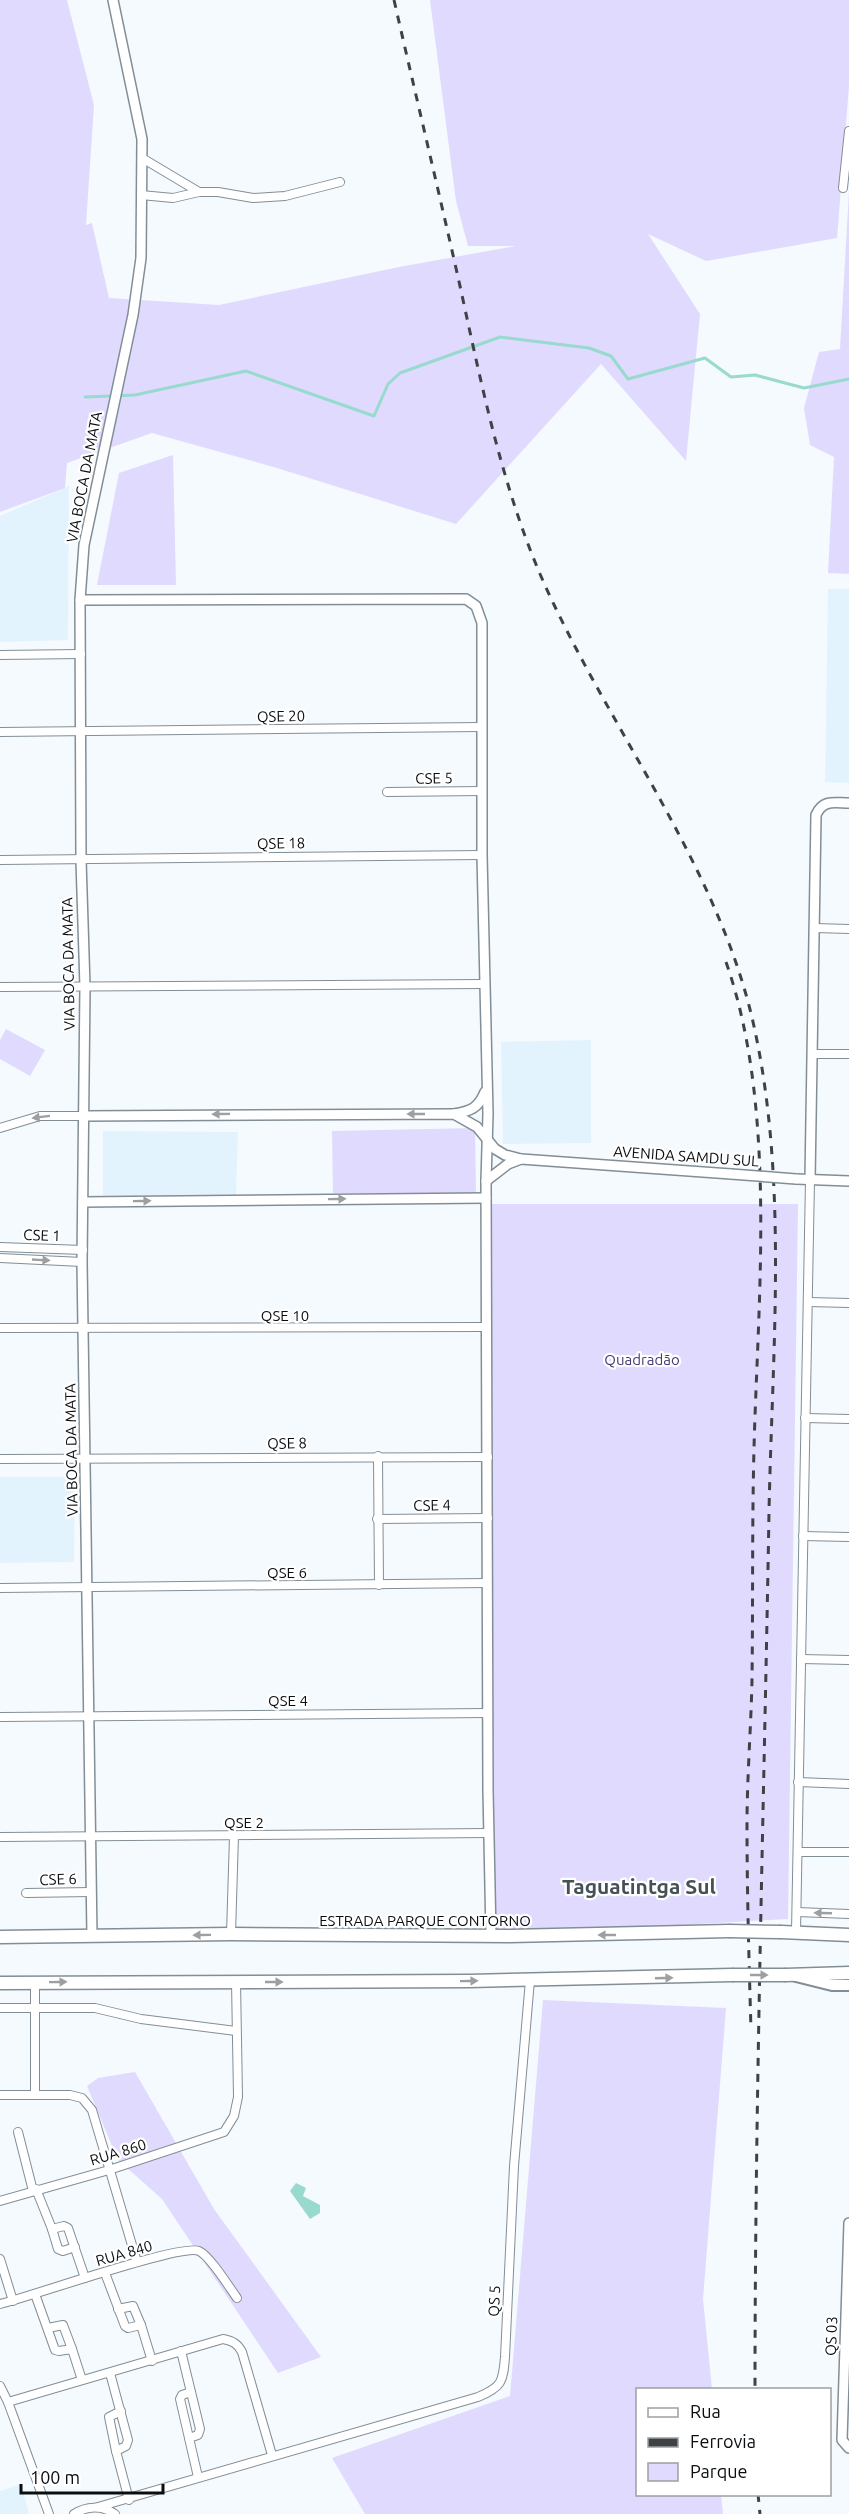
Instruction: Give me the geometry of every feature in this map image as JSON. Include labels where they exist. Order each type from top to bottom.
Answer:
[{"type":"highway","name":"ESTRADA PARQUE CONTORNO","points":[[0,1937],[231,1934],[491,1936],[729,1931],[847,1933]]},
{"type":"highway","points":[[0,1983],[530,1980],[849,1973]]},
{"type":"main road","points":[[787,1975],[824,1983],[849,1985]]},
{"type":"street","name":"VIA BOCA DA MATA","points":[[92,1936],[82,1262],[85,987],[81,860],[80,600],[84,545],[133,315],[141,258],[142,140],[113,0]]},
{"type":"street","points":[[843,188],[849,130]]},
{"type":"street","points":[[142,158],[199,192]]},
{"type":"street","points":[[141,195],[173,198],[199,192],[218,192],[253,198],[285,196],[340,182]]},
{"type":"street","points":[[80,600],[466,599],[476,606],[482,623],[483,984],[488,1138],[486,1181],[487,1583],[491,1936]]},
{"type":"street","points":[[0,655],[81,654]]},
{"type":"street","name":"QSE 20","points":[[0,732],[482,727]]},
{"type":"street","name":"CSE 5","points":[[387,792],[482,791]]},
{"type":"street","points":[[796,1932],[816,815],[821,806],[826,803],[849,803]]},
{"type":"street","name":"QSE 18","points":[[0,860],[482,855]]},
{"type":"street","points":[[815,928],[849,929]]},
{"type":"street","points":[[0,987],[483,984]]},
{"type":"street","points":[[812,1054],[849,1054]]},
{"type":"street","points":[[0,1128],[40,1116],[454,1114],[475,1109],[486,1090]]},
{"type":"street","name":"AVENIDA SAMDU SUL","points":[[454,1114],[477,1127],[500,1152],[522,1159],[849,1181]]},
{"type":"street","points":[[486,1181],[508,1164],[522,1159]]},
{"type":"street","points":[[83,1202],[486,1198]]},
{"type":"street","name":"CSE 1","points":[[0,1247],[82,1250]]},
{"type":"street","name":"CSE 1","points":[[0,1258],[82,1262]]},
{"type":"street","points":[[808,1302],[849,1303]]},
{"type":"street","name":"QSE 10","points":[[0,1328],[487,1327]]},
{"type":"street","points":[[805,1418],[849,1419]]},
{"type":"street","points":[[378,1456],[379,1585]]},
{"type":"street","name":"QSE 8","points":[[0,1459],[488,1457]]},
{"type":"street","name":"CSE 4","points":[[377,1519],[488,1518]]},
{"type":"street","points":[[803,1536],[849,1537]]},
{"type":"street","name":"QSE 6","points":[[0,1588],[487,1583]]},
{"type":"street","points":[[801,1659],[849,1660]]},
{"type":"street","name":"QSE 4","points":[[0,1717],[488,1713]]},
{"type":"street","points":[[798,1782],[849,1784]]},
{"type":"street","name":"QSE 2","points":[[0,1837],[489,1833]]},
{"type":"street","points":[[231,1934],[234,1836]]},
{"type":"street","points":[[798,1851],[849,1852]]},
{"type":"street","name":"CSE 6","points":[[26,1893],[91,1892]]},
{"type":"street","points":[[796,1912],[849,1914]]},
{"type":"street","name":"QS 5","points":[[74,2514],[81,2509],[126,2500],[272,2455],[478,2397],[501,2383],[505,2357],[514,2166],[530,1980]]},
{"type":"street","points":[[0,2008],[95,2008],[141,2019],[236,2031],[236,1981]]},
{"type":"street","points":[[35,1983],[35,2095]]},
{"type":"street","name":"RUA 860","points":[[0,2201],[217,2136],[230,2125],[238,2097],[236,2031]]},
{"type":"street","points":[[0,2095],[70,2095],[87,2103],[92,2110],[137,2262]]},
{"type":"street","points":[[18,2132],[34,2190],[52,2229],[58,2249],[63,2251],[75,2247]]},
{"type":"street","name":"QS 03","points":[[849,2223],[842,2440],[849,2448]]},
{"type":"street","points":[[52,2229],[63,2226],[68,2228],[85,2278]]},
{"type":"street","name":"RUA 840","points":[[0,2304],[137,2262],[192,2249],[203,2254],[237,2298]]},
{"type":"street","points":[[0,2259],[13,2301]]},
{"type":"street","points":[[105,2273],[126,2328],[141,2325]]},
{"type":"street","points":[[35,2295],[57,2351],[72,2349]]},
{"type":"street","points":[[118,2309],[133,2306],[152,2361]]},
{"type":"street","points":[[48,2328],[63,2325],[82,2380]]},
{"type":"street","points":[[8,2402],[223,2339],[240,2346],[272,2455]]},
{"type":"street","points":[[181,2351],[200,2429],[198,2435],[189,2438]]},
{"type":"street","points":[[110,2373],[128,2444],[116,2451]]},
{"type":"street","points":[[0,2386],[48,2512],[56,2514]]},
{"type":"street","points":[[191,2392],[182,2395],[180,2399],[198,2477]]},
{"type":"street","points":[[120,2514],[126,2500],[108,2419],[110,2415],[121,2411]]},
{"type":"street","points":[[98,2507],[115,2514]]},
{"type":"shaded area","points":[[69,486],[68,640],[0,642],[0,516]]},
{"type":"shaded area","points":[[828,589],[849,589],[849,783],[825,782]]},
{"type":"shaded area","points":[[591,1040],[591,1143],[503,1144],[501,1042]]},
{"type":"shaded area","points":[[103,1131],[238,1132],[236,1197],[103,1197]]},
{"type":"shaded area","points":[[0,1477],[75,1477],[74,1562],[0,1563]]},
{"type":"shaded area","points":[[296,2183],[306,2188],[303,2196],[320,2205],[320,2213],[310,2219],[290,2191]]},
{"type":"shaded area","points":[[21,2484],[29,2514],[0,2514],[0,2491]]},
{"type":"green space","points":[[0,0],[67,0],[94,105],[86,225],[92,223],[109,298],[219,305],[399,267],[516,246],[468,246],[456,201],[430,0],[849,0],[849,86],[837,238],[706,261],[648,234],[700,314],[686,461],[601,364],[456,524],[277,468],[152,433],[67,463],[65,488],[0,512]]},
{"type":"green space","points":[[849,191],[849,574],[828,573],[834,457],[810,445],[804,408],[819,352],[840,349]]},
{"type":"green space","points":[[173,455],[176,585],[97,585],[119,473]]},
{"type":"green space","points":[[6,1029],[45,1050],[30,1076],[0,1059],[0,1040]]},
{"type":"green space","points":[[475,1128],[476,1195],[333,1193],[332,1131]]},
{"type":"green space","name":"Quadradão","points":[[487,1204],[798,1204],[788,1919],[491,1936]]},
{"type":"green space","points":[[543,2000],[726,2008],[703,2299],[712,2388],[636,2388],[636,2496],[721,2496],[723,2514],[365,2514],[332,2458],[510,2396]]},
{"type":"green space","points":[[135,2072],[214,2209],[321,2357],[278,2373],[162,2199],[118,2160],[87,2086],[98,2078]]},
{"type":"waterway","points":[[85,397],[135,395],[246,371],[374,416],[388,384],[400,373],[500,337],[589,348],[611,356],[628,379],[705,358],[731,377],[755,375],[804,388],[849,379]]},
{"type":"railway","points":[[394,0],[483,390],[513,502],[540,574],[567,631],[660,798],[716,912],[739,971],[755,1031],[765,1089],[772,1149],[776,1270],[758,2061],[755,2388]]},
{"type":"railway","points":[[726,962],[742,1018],[752,1078],[761,1202],[753,1477],[752,1680],[747,1807],[751,2030]]},
{"type":"railway","points":[[758,2496],[760,2514]]},
{"type":"district","name":"Taguatintga Sul","points":[[639,1886]]}]
